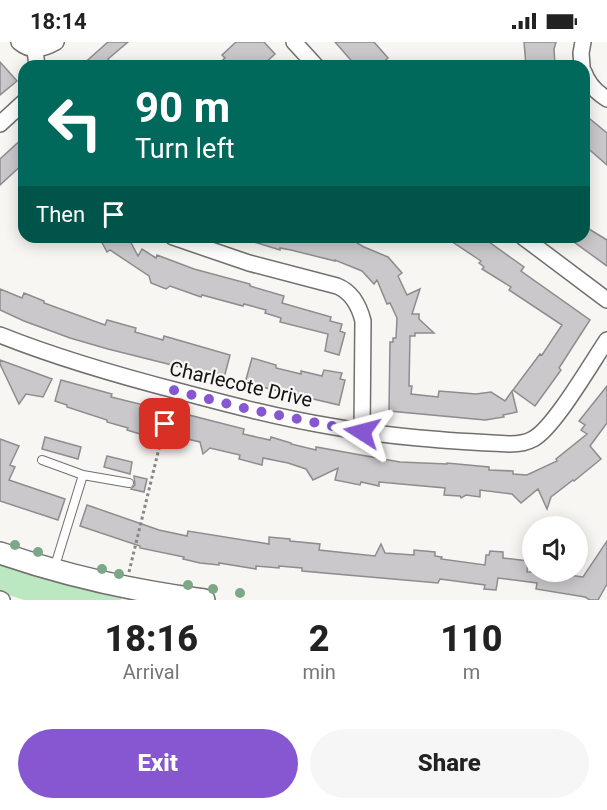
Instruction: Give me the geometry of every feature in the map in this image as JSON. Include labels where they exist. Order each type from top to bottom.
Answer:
[{"type":"street","points":[[19,42],[35,50],[56,42]]},
{"type":"street","points":[[294,42],[305,60]]},
{"type":"street","points":[[582,60],[583,42]]},
{"type":"street","points":[[35,50],[36,60]]},
{"type":"street","points":[[590,84],[607,99]]},
{"type":"street","points":[[0,124],[18,108]]},
{"type":"street","points":[[191,243],[249,263],[337,286],[348,292],[358,306],[363,321],[362,432]]},
{"type":"street","points":[[531,243],[607,300]]},
{"type":"street","name":"Charlecote Drive","points":[[0,335],[69,361],[248,409],[362,432],[437,441],[500,444],[523,444],[532,440],[548,426],[607,340]]},
{"type":"street","points":[[0,553],[53,571],[126,588],[204,600]]},
{"type":"lane","points":[[42,460],[83,476],[129,483]]},
{"type":"lane","points":[[53,571],[83,476]]},
{"type":"path","points":[[126,588],[173,390]]},
{"type":"green space","points":[[0,564],[89,591],[121,598],[121,600],[24,600],[0,592]]},
{"type":"building","points":[[108,42],[128,42],[109,60],[88,60]]},
{"type":"building","points":[[236,42],[264,42],[275,54],[268,60],[223,60],[225,58],[222,55]]},
{"type":"building","points":[[335,42],[374,42],[388,58],[386,60],[351,60]]},
{"type":"building","points":[[524,42],[556,42],[555,60],[526,60]]},
{"type":"building","points":[[0,62],[17,81],[0,95]]},
{"type":"building","points":[[590,119],[607,133],[607,165],[590,150]]},
{"type":"building","points":[[18,142],[18,168],[0,185],[0,159]]},
{"type":"building","points":[[590,230],[607,240],[607,266],[575,243],[590,243]]},
{"type":"building","points":[[102,243],[131,243],[138,256],[142,249],[156,258],[157,255],[194,269],[284,296],[282,303],[331,317],[330,321],[342,324],[340,331],[345,333],[339,355],[325,351],[328,334],[280,322],[281,318],[265,313],[266,310],[202,295],[201,297],[170,286],[166,289],[151,283],[149,276],[110,250],[107,252]]},
{"type":"building","points":[[258,243],[357,243],[388,257],[402,273],[398,276],[407,295],[420,289],[412,314],[419,314],[419,319],[434,333],[415,333],[415,336],[410,336],[409,386],[412,386],[411,394],[438,397],[439,391],[476,394],[491,392],[505,401],[512,391],[517,412],[485,420],[389,411],[390,342],[396,338],[397,318],[390,303],[387,304],[377,280],[374,284],[362,271],[335,260],[280,248],[280,250]]},
{"type":"building","points":[[454,243],[490,243],[524,267],[521,271],[590,320],[559,368],[561,370],[535,406],[513,390],[540,354],[542,355],[562,325],[509,290],[511,287],[482,269],[484,267],[479,263],[481,261]]},
{"type":"building","points":[[0,289],[22,298],[24,293],[44,303],[105,325],[107,320],[136,328],[135,332],[163,340],[164,336],[230,355],[224,378],[108,349],[24,321],[0,310]]},
{"type":"building","points":[[252,358],[276,365],[276,368],[301,374],[301,371],[322,376],[324,370],[342,373],[340,379],[345,380],[339,405],[245,383]]},
{"type":"building","points":[[0,360],[52,379],[43,397],[26,394],[19,404]]},
{"type":"building","points":[[61,380],[112,394],[111,397],[152,407],[151,414],[183,422],[185,414],[244,429],[243,434],[270,440],[271,437],[316,450],[316,447],[400,462],[489,467],[489,470],[513,471],[513,474],[527,475],[557,461],[556,459],[587,434],[581,430],[585,425],[579,421],[607,386],[607,423],[590,446],[601,459],[551,497],[547,509],[538,489],[521,503],[512,494],[480,490],[480,497],[466,495],[461,498],[444,495],[445,488],[379,482],[379,486],[361,482],[360,485],[335,480],[338,468],[313,480],[306,469],[288,463],[263,458],[262,465],[239,459],[240,455],[210,448],[203,454],[200,442],[174,436],[173,440],[140,434],[55,401]]},
{"type":"building","points":[[45,437],[81,447],[78,459],[42,449]]},
{"type":"building","points":[[0,439],[19,446],[10,465],[15,467],[9,480],[65,499],[58,520],[0,501]]},
{"type":"building","points":[[107,456],[132,462],[130,474],[104,467]]},
{"type":"building","points":[[134,476],[147,479],[144,492],[131,489],[135,485]]},
{"type":"building","points":[[87,505],[159,530],[187,536],[188,531],[269,544],[269,537],[290,539],[290,541],[320,544],[319,550],[375,556],[381,544],[385,553],[414,555],[414,550],[435,552],[435,556],[442,557],[441,559],[485,565],[486,555],[489,555],[490,551],[503,552],[503,558],[522,560],[522,581],[498,578],[496,590],[484,589],[485,585],[440,579],[438,583],[302,571],[302,568],[279,566],[279,568],[256,566],[256,569],[219,563],[219,565],[200,563],[183,559],[184,557],[140,548],[140,546],[80,526]]},
{"type":"building","points":[[607,541],[607,584],[598,600],[536,589],[537,583],[529,582],[588,582],[588,570]]},
{"type":"route","points":[[165,424],[173,390],[248,409],[362,432]]}]
